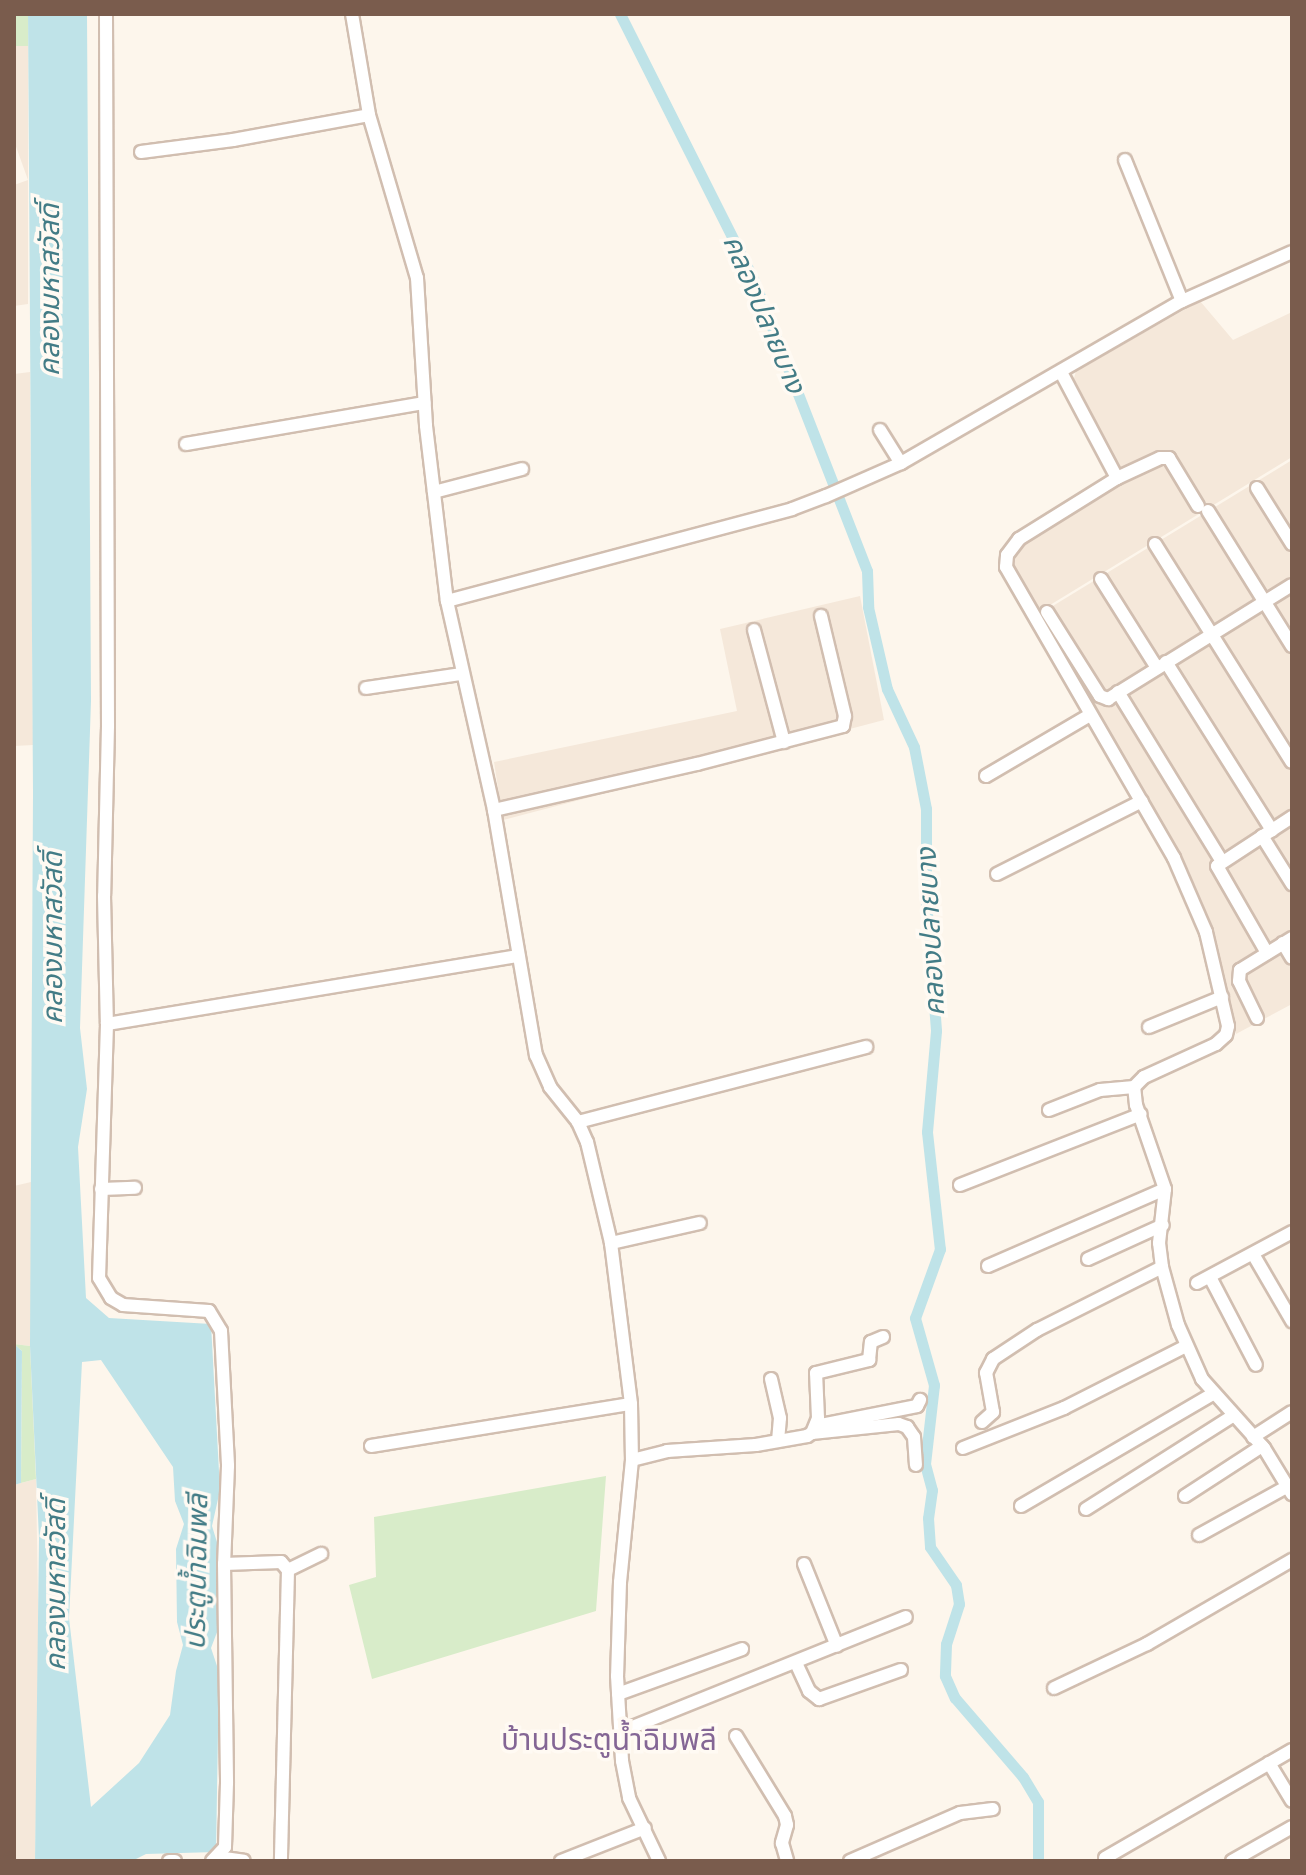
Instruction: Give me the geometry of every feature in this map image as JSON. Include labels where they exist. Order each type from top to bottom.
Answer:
[{"type":"street","points":[[106,14],[108,726],[104,896],[107,1024],[99,1278],[111,1298],[138,1307],[209,1311],[221,1331],[228,1466],[224,1564],[227,1783],[225,1847],[214,1859]]},
{"type":"street","points":[[352,14],[369,115],[417,278],[424,403],[447,601],[494,810],[518,956],[542,1073],[578,1122],[587,1142],[611,1243],[631,1404],[632,1460],[620,1582],[620,1732],[629,1798],[659,1861]]},
{"type":"street","points":[[141,152],[233,140],[369,115]]},
{"type":"street","points":[[1125,160],[1182,301]]},
{"type":"street","points":[[447,601],[792,509],[826,496],[901,463],[1062,374],[1182,301],[1292,252]]},
{"type":"street","points":[[1062,374],[1117,478]]},
{"type":"street","points":[[186,444],[424,403]]},
{"type":"street","points":[[880,430],[901,463]]},
{"type":"street","points":[[1049,1110],[1100,1090],[1134,1087],[1144,1077],[1216,1044],[1226,1035],[1228,1019],[1206,932],[1192,897],[1142,801],[1011,579],[1005,562],[1019,539],[1117,478],[1160,458],[1169,458],[1292,646]]},
{"type":"street","points":[[434,492],[522,469]]},
{"type":"street","points":[[1257,488],[1292,544]]},
{"type":"street","points":[[1155,544],[1292,762]]},
{"type":"street","points":[[1101,579],[1162,665],[1267,833],[1292,884]]},
{"type":"street","points":[[1047,612],[1100,696],[1108,699],[1292,585]]},
{"type":"street","points":[[494,810],[837,729],[845,722],[821,616]]},
{"type":"street","points":[[754,630],[784,742]]},
{"type":"street","points":[[366,688],[461,674]]},
{"type":"street","points":[[1118,692],[1221,860]]},
{"type":"street","points":[[986,776],[1090,715]]},
{"type":"street","points":[[997,874],[1142,801]]},
{"type":"street","points":[[1267,953],[1217,866],[1221,860],[1292,817]]},
{"type":"street","points":[[1257,1018],[1238,975],[1240,970],[1288,940],[1292,958]]},
{"type":"street","points":[[107,1024],[518,956]]},
{"type":"street","points":[[1149,1027],[1222,997]]},
{"type":"street","points":[[578,1122],[866,1047]]},
{"type":"street","points":[[1134,1087],[1165,1189],[1159,1243],[1162,1267],[1186,1346],[1213,1394],[1258,1441],[1291,1490],[1199,1535]]},
{"type":"street","points":[[960,1185],[1141,1114]]},
{"type":"street","points":[[101,1189],[135,1188]]},
{"type":"street","points":[[988,1266],[1165,1189]]},
{"type":"street","points":[[611,1243],[700,1223]]},
{"type":"street","points":[[1088,1259],[1163,1225]]},
{"type":"street","points":[[1197,1283],[1292,1232]]},
{"type":"street","points":[[1253,1254],[1292,1321]]},
{"type":"street","points":[[982,1422],[993,1412],[986,1373],[993,1359],[1037,1330],[1162,1267]]},
{"type":"street","points":[[1210,1277],[1256,1365]]},
{"type":"street","points":[[814,1429],[816,1373],[869,1360],[871,1342],[883,1337]]},
{"type":"street","points":[[963,1448],[1064,1408],[1186,1346]]},
{"type":"street","points":[[771,1379],[780,1418],[778,1441]]},
{"type":"street","points":[[1021,1506],[1213,1394]]},
{"type":"street","points":[[632,1460],[667,1451],[778,1441],[814,1429],[917,1406],[920,1400]]},
{"type":"street","points":[[371,1446],[631,1404]]},
{"type":"street","points":[[1185,1496],[1292,1412]]},
{"type":"street","points":[[1086,1509],[1234,1415]]},
{"type":"street","points":[[814,1429],[899,1424],[907,1427],[914,1437],[916,1465]]},
{"type":"street","points":[[288,1570],[321,1554]]},
{"type":"street","points":[[1054,1688],[1147,1644],[1292,1560]]},
{"type":"street","points":[[224,1564],[281,1562],[288,1570],[281,1861]]},
{"type":"street","points":[[804,1564],[837,1646]]},
{"type":"street","points":[[620,1732],[906,1617]]},
{"type":"street","points":[[618,1694],[742,1649]]},
{"type":"street","points":[[796,1663],[809,1691],[819,1699],[901,1670]]},
{"type":"street","points":[[736,1736],[785,1816],[787,1825],[782,1843],[787,1861]]},
{"type":"street","points":[[1105,1858],[1292,1750]]},
{"type":"street","points":[[1269,1763],[1292,1801]]},
{"type":"street","points":[[850,1861],[960,1813],[993,1809]]},
{"type":"street","points":[[1232,1861],[1292,1827]]},
{"type":"street","points":[[561,1861],[645,1828]]},
{"type":"street","points":[[214,1859],[244,1861]]},
{"type":"shaded area","points":[[14,46],[28,46],[28,180],[14,141]]},
{"type":"shaded area","points":[[28,180],[28,304],[14,306],[14,185]]},
{"type":"shaded area","points":[[1200,301],[1233,340],[1292,312],[1292,457],[1037,613],[1011,565],[1017,548],[1113,487],[1120,467],[1073,382],[1076,371]]},
{"type":"shaded area","points":[[30,372],[33,745],[14,746],[14,374]]},
{"type":"shaded area","points":[[1292,460],[1292,1004],[1236,1034],[1205,915],[1038,615]]},
{"type":"shaded area","points":[[860,596],[884,720],[503,820],[494,762],[737,711],[720,629]]},
{"type":"shaded area","points":[[31,1182],[30,1346],[14,1344],[14,1186]]},
{"type":"shaded area","points":[[36,1479],[39,1661],[35,1861],[14,1861],[14,1485]]},
{"type":"green space","points":[[14,14],[28,14],[28,46],[14,46]]},
{"type":"green space","points":[[14,1344],[30,1346],[36,1479],[21,1483],[22,1351]]},
{"type":"green space","points":[[606,1476],[596,1611],[372,1679],[349,1585],[376,1577],[374,1517]]},
{"type":"water","points":[[28,14],[87,14],[91,701],[80,1028],[87,1089],[78,1147],[86,1298],[109,1318],[211,1324],[220,1490],[212,1526],[220,1552],[219,1627],[211,1648],[219,1672],[216,1852],[146,1854],[132,1861],[35,1861],[39,1538],[30,1346],[33,793]],"holes":[[[101,1360],[173,1467],[175,1501],[184,1524],[176,1549],[177,1622],[183,1645],[170,1715],[139,1763],[91,1807],[69,1618],[82,1362]]]},
{"type":"water","points":[[14,1344],[22,1351],[21,1483],[14,1485]]},
{"type":"waterway","name":"คลองปลายบาง","points":[[620,14],[754,281],[867,571],[868,607],[887,689],[914,747],[926,809],[926,900],[936,1031],[927,1132],[940,1249],[915,1318],[934,1385],[925,1464],[932,1490],[928,1518],[930,1547],[956,1585],[959,1604],[946,1644],[945,1676],[955,1698],[1023,1777],[1038,1802],[1038,1861]]},
{"type":"district","name":"บ้านประตูน้ำฉิมพลี","points":[[609,1740]]},
{"type":"water label","name":"คลองมหาสวัสดิ์","points":[[50,290]]},
{"type":"water label","name":"คลองมหาสวัสดิ์","points":[[53,938]]},
{"type":"water label","name":"ประตูน้ำฉิมพลี","points":[[197,1572]]},
{"type":"water label","name":"คลองมหาสวัสดิ์","points":[[56,1585]]}]
